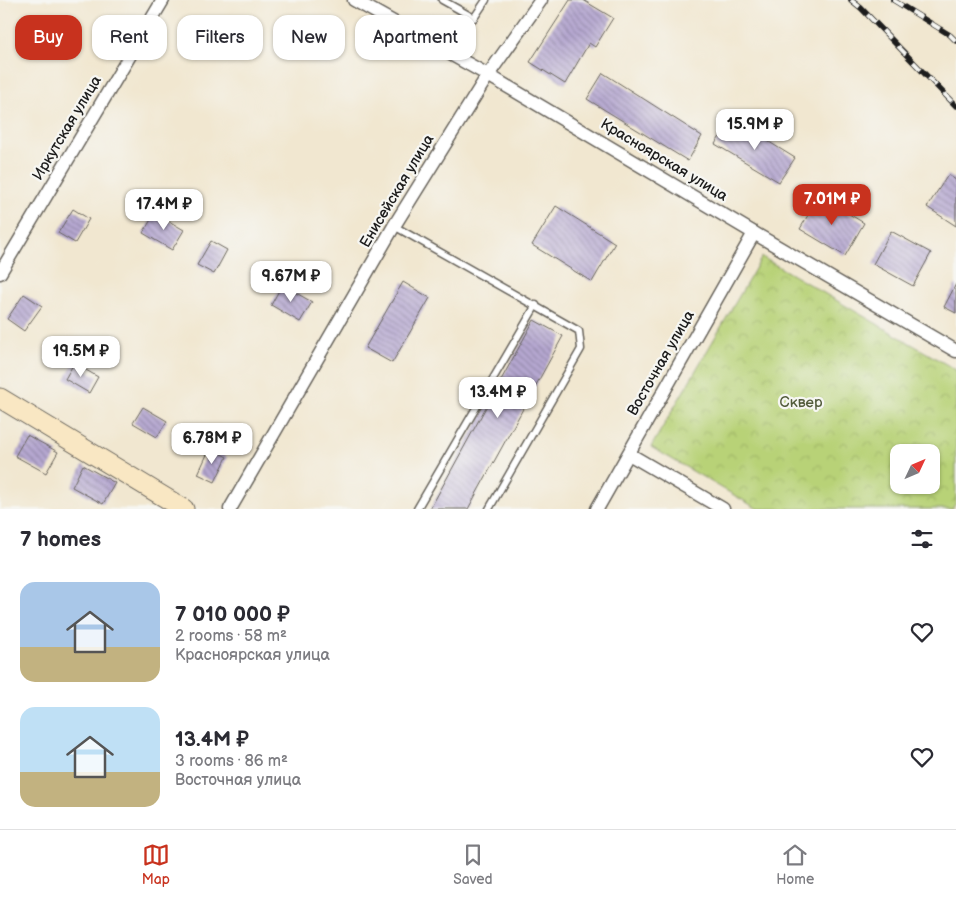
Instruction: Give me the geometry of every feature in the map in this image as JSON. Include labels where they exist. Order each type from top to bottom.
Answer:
[{"type":"street","name":"Иркутская улица","points":[[0,273],[163,0]]},
{"type":"street","name":"Красноярская улица","points":[[354,0],[488,75],[956,351]]},
{"type":"street","name":"Енисейская улица","points":[[230,509],[394,226],[488,75],[541,0]]},
{"type":"street","name":"Восточная улица","points":[[597,509],[754,233]]},
{"type":"street","points":[[0,398],[184,509]]},
{"type":"street","points":[[629,454],[723,509]]},
{"type":"lane","points":[[442,0],[474,18],[486,0]]},
{"type":"lane","points":[[394,226],[579,331],[581,350],[488,509]]},
{"type":"lane","points":[[417,509],[536,306]]},
{"type":"green space","name":"Сквер","points":[[762,257],[956,370],[956,503],[952,509],[758,509],[651,447]]},
{"type":"building","points":[[570,0],[583,0],[613,18],[595,47],[589,43],[565,84],[530,62]]},
{"type":"building","points":[[603,73],[702,136],[688,161],[587,99]]},
{"type":"building","points":[[732,119],[795,158],[779,182],[715,144]]},
{"type":"building","points":[[948,175],[956,180],[956,226],[927,207]]},
{"type":"building","points":[[819,196],[864,223],[845,256],[800,229]]},
{"type":"building","points":[[556,206],[615,243],[592,282],[532,245]]},
{"type":"building","points":[[73,209],[89,219],[75,243],[58,233]]},
{"type":"building","points":[[155,213],[184,230],[172,250],[143,233]]},
{"type":"building","points":[[891,231],[931,253],[913,286],[873,264]]},
{"type":"building","points":[[211,241],[227,250],[214,274],[197,265]]},
{"type":"building","points":[[403,282],[430,298],[392,363],[365,348]]},
{"type":"building","points":[[956,284],[956,313],[944,307]]},
{"type":"building","points":[[282,285],[312,302],[300,322],[271,305]]},
{"type":"building","points":[[24,294],[42,306],[24,331],[7,319]]},
{"type":"building","points":[[534,320],[563,336],[468,509],[430,509]]},
{"type":"building","points":[[74,363],[98,377],[89,393],[65,379]]},
{"type":"building","points":[[143,407],[167,421],[157,437],[133,423]]},
{"type":"building","points":[[27,435],[58,452],[46,473],[15,456]]},
{"type":"building","points":[[210,448],[227,457],[215,482],[198,474]]},
{"type":"building","points":[[83,465],[115,483],[103,504],[72,487]]},
{"type":"railway","points":[[851,0],[956,106]]},
{"type":"railway","points":[[893,0],[950,35],[956,41]]}]
